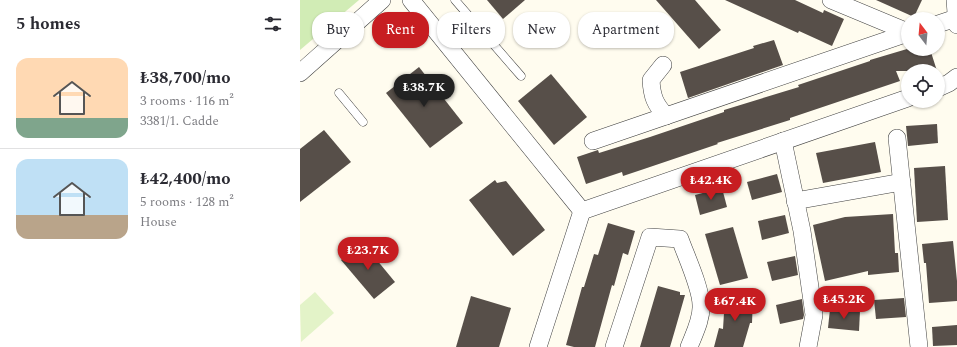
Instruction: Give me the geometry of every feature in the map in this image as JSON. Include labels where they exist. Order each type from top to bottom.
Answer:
[{"type":"street","points":[[300,73],[382,0]]},
{"type":"street","points":[[411,0],[582,211]]},
{"type":"street","points":[[831,0],[901,30]]},
{"type":"street","points":[[945,23],[956,21],[954,0]]},
{"type":"street","points":[[593,141],[901,35]]},
{"type":"street","points":[[663,65],[650,80],[652,94],[657,106],[666,116]]},
{"type":"street","points":[[945,85],[957,77]]},
{"type":"street","points":[[582,211],[901,100]]},
{"type":"street","points":[[897,138],[919,347]]},
{"type":"street","points":[[783,141],[802,231],[814,315],[808,347]]},
{"type":"street","points":[[795,201],[902,182]]},
{"type":"street","points":[[538,347],[582,211]]},
{"type":"street","points":[[614,347],[650,237],[680,239],[697,286],[701,305],[700,320],[689,347]]},
{"type":"lane","points":[[455,0],[521,76]]},
{"type":"lane","points":[[340,93],[363,122]]},
{"type":"green space","points":[[300,0],[359,0],[345,12],[312,12],[312,40],[300,50]]},
{"type":"green space","points":[[315,292],[334,313],[301,342],[300,305]]},
{"type":"building","points":[[487,0],[525,0],[505,17],[505,12],[497,12]]},
{"type":"building","points":[[656,0],[695,0],[721,30],[699,49],[674,21],[674,12],[667,12]]},
{"type":"building","points":[[725,0],[795,0],[823,13],[824,10],[844,19],[832,46],[799,31],[798,33]]},
{"type":"building","points":[[876,0],[922,0],[916,12],[903,12]]},
{"type":"building","points":[[774,40],[783,65],[688,98],[680,72]]},
{"type":"building","points":[[901,51],[901,56],[932,56],[935,64],[901,64],[901,71],[896,71],[900,81],[790,118],[790,120],[717,143],[718,144],[623,176],[622,172],[586,184],[577,157],[598,150],[599,153],[650,137],[724,112],[724,110],[799,87],[798,85]]},
{"type":"building","points":[[419,67],[463,123],[430,148],[386,93]]},
{"type":"building","points":[[551,74],[587,117],[554,145],[518,101]]},
{"type":"building","points":[[937,124],[938,143],[908,146],[906,126]]},
{"type":"building","points":[[324,130],[351,162],[300,202],[300,149]]},
{"type":"building","points":[[875,142],[881,172],[823,183],[816,153]]},
{"type":"building","points":[[945,166],[948,220],[917,222],[914,168]]},
{"type":"building","points":[[777,174],[782,192],[752,200],[747,182]]},
{"type":"building","points":[[495,180],[497,183],[506,181],[545,230],[513,256],[469,200]]},
{"type":"building","points":[[722,188],[727,207],[700,215],[695,195]]},
{"type":"building","points":[[893,214],[895,253],[898,253],[899,272],[868,275],[868,271],[825,281],[813,225],[845,217]]},
{"type":"building","points":[[785,215],[789,233],[762,240],[758,221]]},
{"type":"building","points":[[608,223],[635,231],[628,255],[623,253],[614,286],[612,285],[595,347],[574,347],[566,345],[582,287],[584,287],[594,254],[598,255]]},
{"type":"building","points":[[733,227],[748,278],[720,285],[705,234]]},
{"type":"building","points":[[953,241],[957,281],[957,301],[929,303],[926,263],[924,263],[922,244]]},
{"type":"building","points":[[362,242],[395,282],[374,299],[341,260]]},
{"type":"building","points":[[795,256],[798,275],[772,281],[767,262]]},
{"type":"building","points":[[658,286],[680,292],[680,295],[685,295],[670,347],[640,347]]},
{"type":"building","points":[[471,296],[511,308],[499,347],[456,347]]},
{"type":"building","points":[[725,297],[753,298],[752,323],[750,323],[743,347],[714,347],[719,328],[723,329]]},
{"type":"building","points":[[904,298],[906,317],[876,319],[874,300]]},
{"type":"building","points":[[802,299],[803,319],[780,324],[776,305]]},
{"type":"building","points":[[830,309],[860,311],[859,331],[828,328]]},
{"type":"building","points":[[957,325],[957,345],[933,346],[932,327]]}]
